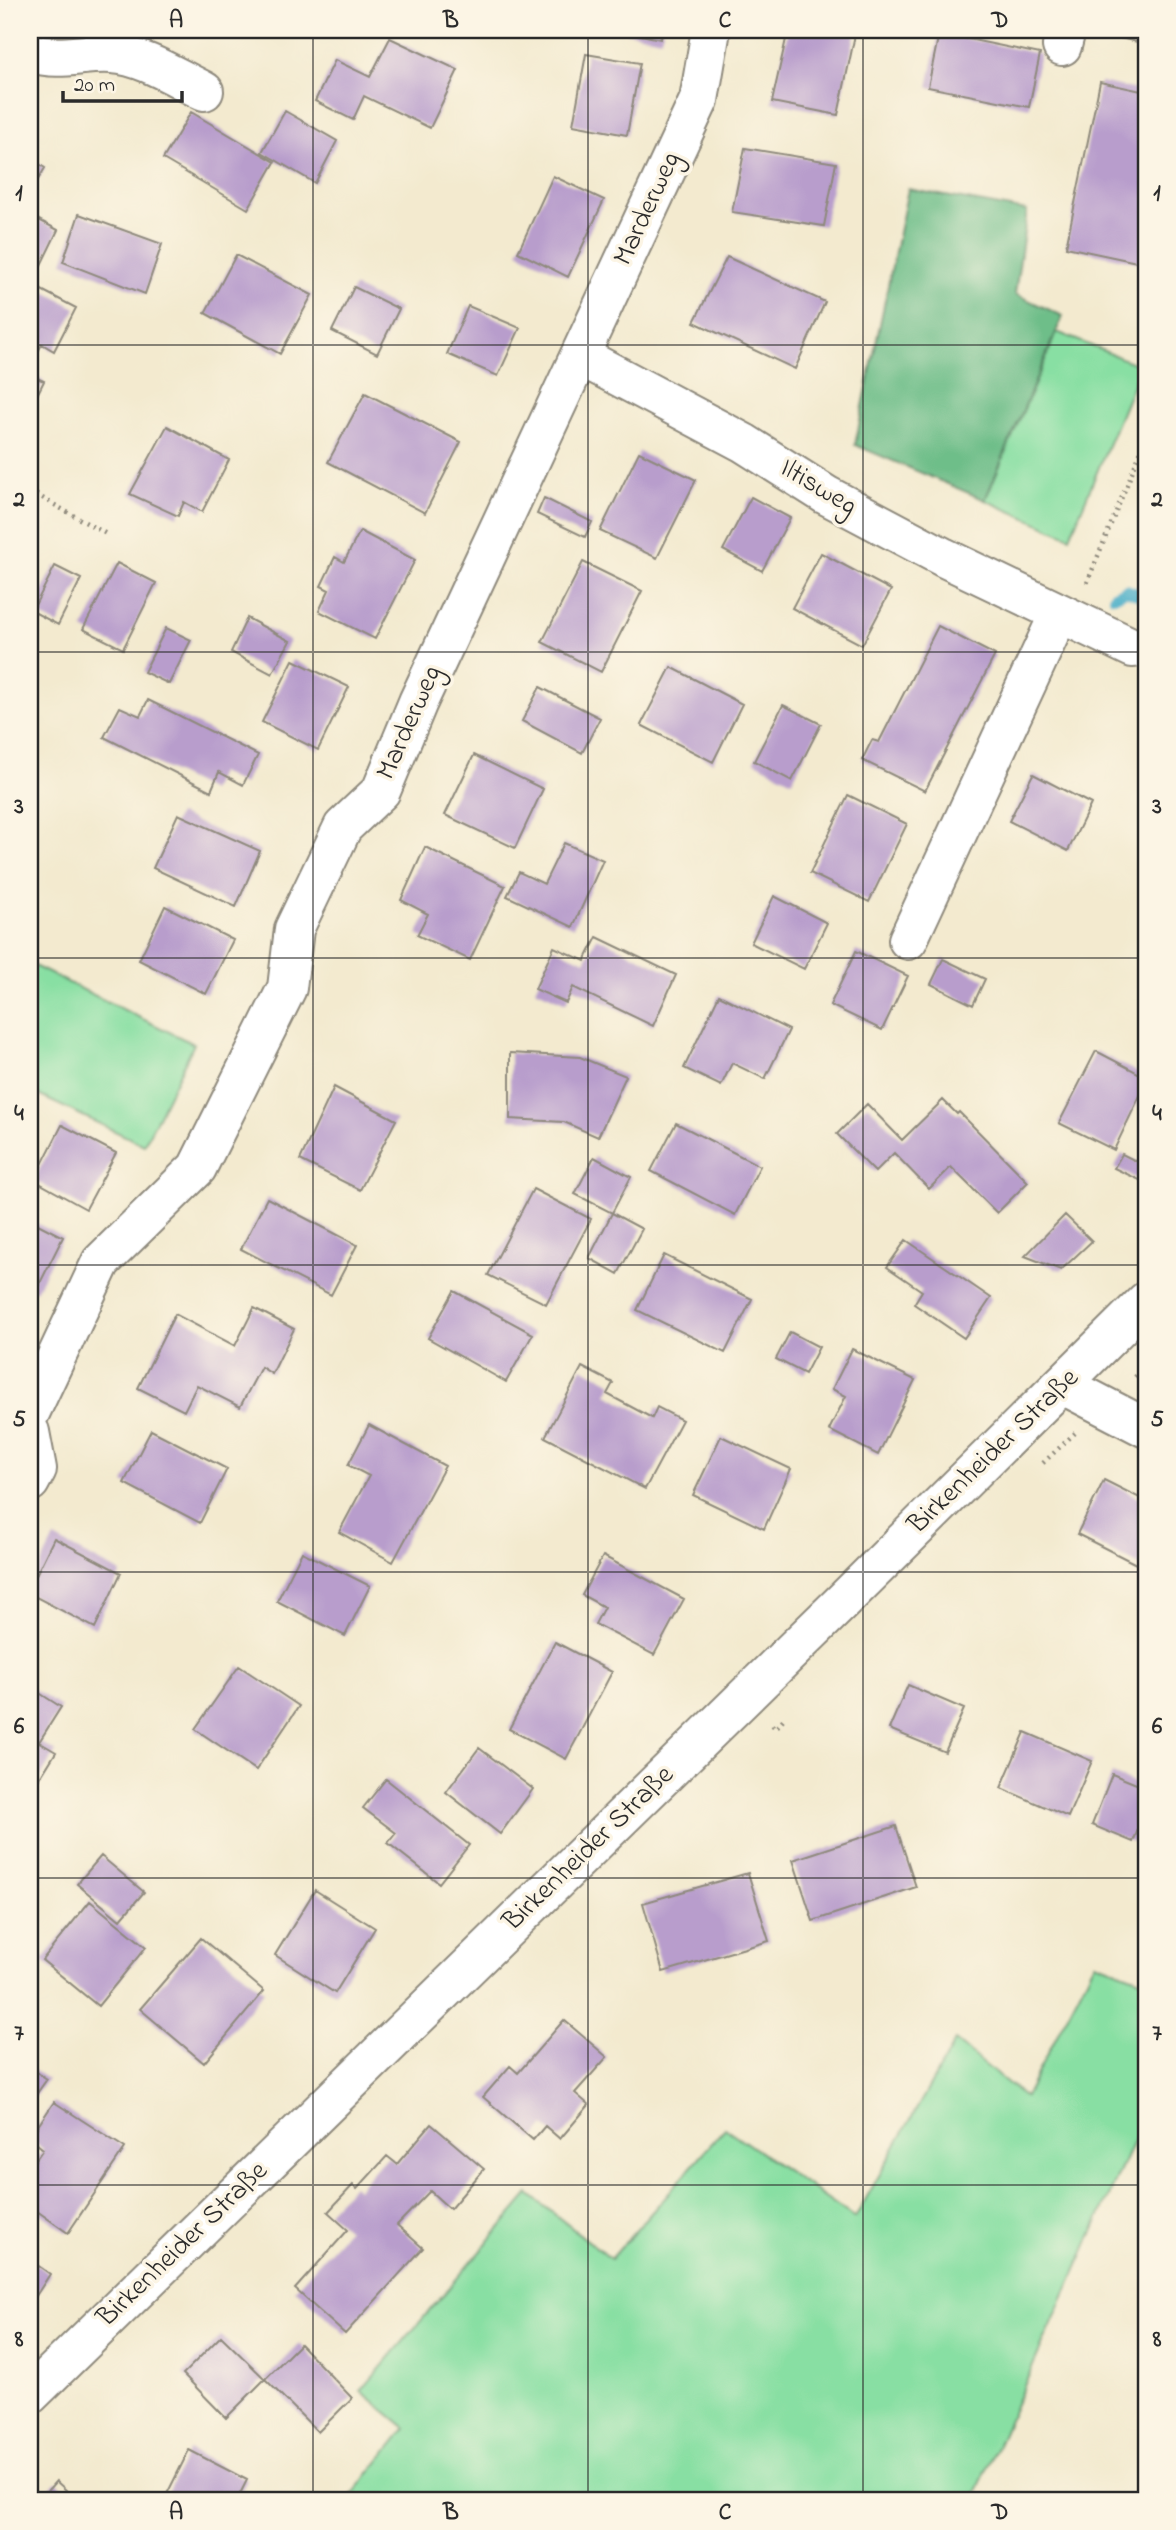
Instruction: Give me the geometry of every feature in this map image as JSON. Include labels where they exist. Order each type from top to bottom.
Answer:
[{"type":"street","name":"Marderweg","points":[[30,1412],[101,1262],[197,1168],[287,988],[294,929],[343,827],[381,790],[418,702],[699,100],[710,30]]},
{"type":"street","points":[[30,54],[49,58],[110,54],[129,57],[204,91]]},
{"type":"street","name":"Iltisweg","points":[[580,356],[744,443],[826,495],[943,558],[1133,648]]},
{"type":"street","points":[[908,940],[1065,617]]},
{"type":"street","name":"Birkenheider Straße","points":[[30,2395],[1146,1301]]},
{"type":"street","points":[[1063,1385],[1146,1428]]},
{"type":"street","points":[[30,1432],[37,1469],[30,1482]]},
{"type":"path","points":[[1065,617],[1146,438]]},
{"type":"path","points":[[30,491],[108,535]]},
{"type":"green space","points":[[908,189],[1027,211],[1015,294],[1063,316],[985,500],[855,445]]},
{"type":"green space","points":[[1057,332],[1141,366],[1070,537],[985,500]]},
{"type":"green space","points":[[30,964],[194,1044],[144,1145],[30,1091]]},
{"type":"green space","points":[[1095,1962],[1146,1981],[1146,2113],[973,2500],[348,2500],[406,2428],[361,2391],[529,2194],[611,2259],[725,2128],[855,2218],[955,2041],[1025,2097]]},
{"type":"building","points":[[615,30],[663,30],[661,39]]},
{"type":"building","points":[[788,30],[856,30],[838,115],[772,102]]},
{"type":"building","points":[[1098,30],[1146,30],[1146,44],[1098,33]]},
{"type":"building","points":[[939,33],[1040,54],[1029,107],[928,87]]},
{"type":"building","points":[[390,38],[458,70],[430,128],[364,96],[353,120],[315,101],[335,60],[370,77]]},
{"type":"building","points":[[586,54],[640,63],[627,135],[573,125]]},
{"type":"building","points":[[1100,82],[1146,92],[1146,264],[1066,247]]},
{"type":"building","points":[[285,111],[337,141],[315,183],[262,152]]},
{"type":"building","points":[[191,112],[275,162],[248,209],[163,159]]},
{"type":"building","points":[[745,148],[836,163],[824,226],[732,212]]},
{"type":"building","points":[[30,158],[45,168],[30,193]]},
{"type":"building","points":[[553,176],[604,200],[568,277],[518,252]]},
{"type":"building","points":[[79,214],[162,244],[145,294],[63,262]]},
{"type":"building","points":[[35,218],[58,230],[39,269],[30,264],[30,231]]},
{"type":"building","points":[[236,255],[312,295],[280,354],[205,313]]},
{"type":"building","points":[[727,257],[825,302],[795,369],[694,322]]},
{"type":"building","points":[[30,284],[76,308],[54,351],[42,344],[30,367]]},
{"type":"building","points":[[354,287],[399,309],[377,354],[332,331]]},
{"type":"building","points":[[468,306],[520,328],[498,376],[447,354]]},
{"type":"building","points":[[30,375],[44,381],[30,409]]},
{"type":"building","points":[[365,393],[461,442],[425,513],[328,462]]},
{"type":"building","points":[[167,426],[229,460],[202,512],[184,502],[178,516],[130,494]]},
{"type":"building","points":[[639,452],[696,480],[657,558],[600,531]]},
{"type":"building","points":[[751,497],[790,518],[762,571],[723,550]]},
{"type":"building","points":[[544,498],[592,522],[585,537],[537,514]]},
{"type":"building","points":[[360,531],[415,560],[375,639],[319,611],[329,590],[321,586],[335,557],[344,562]]},
{"type":"building","points":[[821,553],[891,590],[862,645],[792,608]]},
{"type":"building","points":[[583,562],[642,591],[601,672],[542,642]]},
{"type":"building","points":[[117,563],[156,583],[123,649],[83,629]]},
{"type":"building","points":[[55,566],[81,579],[58,625],[32,611]]},
{"type":"building","points":[[247,618],[290,641],[272,674],[231,652]]},
{"type":"building","points":[[938,626],[995,655],[925,791],[862,760],[872,740],[879,742]]},
{"type":"building","points":[[166,628],[191,640],[169,684],[144,672]]},
{"type":"building","points":[[293,660],[349,687],[318,750],[262,722]]},
{"type":"building","points":[[671,667],[742,704],[713,762],[641,725]]},
{"type":"building","points":[[540,687],[600,718],[582,753],[522,721]]},
{"type":"building","points":[[148,700],[258,755],[243,785],[219,772],[211,791],[104,737],[120,707],[140,716]]},
{"type":"building","points":[[783,705],[821,724],[792,781],[754,761]]},
{"type":"building","points":[[474,755],[543,789],[515,848],[445,815]]},
{"type":"building","points":[[1033,774],[1091,804],[1068,851],[1009,821]]},
{"type":"building","points":[[848,795],[907,824],[869,902],[810,873]]},
{"type":"building","points":[[178,814],[260,851],[236,907],[153,868]]},
{"type":"building","points":[[564,843],[603,860],[573,927],[507,896],[519,872],[544,884]]},
{"type":"building","points":[[425,847],[505,886],[470,960],[417,935],[428,914],[401,900]]},
{"type":"building","points":[[774,896],[827,923],[804,969],[751,943]]},
{"type":"building","points":[[165,906],[233,940],[206,994],[139,960]]},
{"type":"building","points":[[597,937],[676,975],[653,1026],[573,987],[566,1003],[535,989],[554,947],[585,961]]},
{"type":"building","points":[[856,951],[908,976],[882,1030],[830,1005]]},
{"type":"building","points":[[943,959],[985,979],[973,1005],[931,984]]},
{"type":"building","points":[[719,995],[789,1030],[765,1079],[732,1063],[721,1086],[684,1068]]},
{"type":"building","points":[[1096,1051],[1146,1077],[1146,1083],[1114,1150],[1059,1123]]},
{"type":"building","points":[[510,1053],[580,1057],[626,1076],[598,1137],[564,1122],[510,1119]]},
{"type":"building","points":[[334,1087],[396,1120],[360,1190],[300,1160]]},
{"type":"building","points":[[943,1100],[957,1114],[959,1112],[1028,1182],[997,1213],[951,1167],[929,1189],[894,1153],[875,1172],[837,1134],[867,1104],[902,1140]]},
{"type":"building","points":[[676,1123],[760,1166],[735,1215],[651,1171]]},
{"type":"building","points":[[62,1125],[116,1153],[86,1209],[34,1180]]},
{"type":"building","points":[[1122,1154],[1146,1166],[1146,1183],[1114,1168]]},
{"type":"building","points":[[594,1157],[631,1177],[612,1213],[575,1194]]},
{"type":"building","points":[[533,1189],[591,1219],[546,1304],[488,1275]]},
{"type":"building","points":[[267,1198],[357,1245],[331,1295],[241,1249]]},
{"type":"building","points":[[612,1213],[642,1229],[618,1274],[589,1258]]},
{"type":"building","points":[[1065,1215],[1092,1241],[1061,1270],[1025,1256]]},
{"type":"building","points":[[30,1220],[63,1237],[36,1291],[30,1287]]},
{"type":"building","points":[[906,1240],[991,1298],[964,1338],[914,1304],[922,1291],[887,1267]]},
{"type":"building","points":[[664,1255],[752,1299],[725,1353],[637,1310]]},
{"type":"building","points":[[454,1291],[533,1334],[506,1382],[428,1338]]},
{"type":"building","points":[[254,1308],[294,1329],[272,1374],[261,1367],[240,1407],[197,1385],[184,1411],[138,1388],[175,1314],[235,1346]]},
{"type":"building","points":[[790,1332],[819,1347],[805,1374],[776,1359]]},
{"type":"building","points":[[852,1349],[915,1380],[878,1455],[829,1430],[846,1396],[832,1389]]},
{"type":"building","points":[[582,1367],[613,1383],[607,1394],[652,1418],[657,1407],[682,1420],[645,1489],[545,1437]]},
{"type":"building","points":[[369,1425],[445,1466],[393,1562],[339,1532],[369,1476],[348,1465]]},
{"type":"building","points":[[151,1430],[227,1469],[200,1523],[124,1483]]},
{"type":"building","points":[[721,1436],[791,1469],[764,1529],[693,1495]]},
{"type":"building","points":[[1104,1480],[1146,1501],[1146,1569],[1077,1534]]},
{"type":"building","points":[[54,1538],[121,1573],[95,1628],[30,1594],[30,1587]]},
{"type":"building","points":[[302,1552],[370,1586],[345,1636],[277,1601]]},
{"type":"building","points":[[603,1556],[684,1599],[654,1655],[595,1624],[604,1607],[582,1595]]},
{"type":"building","points":[[555,1642],[612,1672],[566,1759],[509,1729]]},
{"type":"building","points":[[239,1666],[299,1706],[256,1770],[195,1729]]},
{"type":"building","points":[[908,1685],[964,1709],[945,1752],[889,1729]]},
{"type":"building","points":[[30,1687],[61,1707],[39,1742],[56,1752],[30,1794]]},
{"type":"building","points":[[1025,1732],[1092,1761],[1068,1817],[1001,1788]]},
{"type":"building","points":[[479,1748],[533,1789],[500,1834],[446,1792]]},
{"type":"building","points":[[1112,1774],[1146,1788],[1146,1810],[1133,1842],[1092,1825]]},
{"type":"building","points":[[386,1779],[469,1845],[439,1883],[388,1843],[396,1833],[363,1808]]},
{"type":"building","points":[[896,1826],[916,1887],[813,1921],[793,1860]]},
{"type":"building","points":[[101,1856],[144,1892],[120,1920],[77,1884]]},
{"type":"building","points":[[748,1873],[769,1941],[663,1972],[643,1903]]},
{"type":"building","points":[[315,1890],[375,1928],[335,1993],[275,1955]]},
{"type":"building","points":[[90,1901],[146,1947],[98,2006],[42,1960]]},
{"type":"building","points":[[201,1938],[264,1991],[204,2063],[140,2009]]},
{"type":"building","points":[[564,2020],[607,2057],[575,2093],[589,2105],[560,2139],[545,2126],[533,2140],[483,2097],[510,2066],[518,2073]]},
{"type":"building","points":[[30,2068],[47,2079],[30,2103]]},
{"type":"building","points":[[54,2102],[125,2148],[68,2233],[30,2206],[30,2168],[43,2149],[30,2138]]},
{"type":"building","points":[[431,2124],[484,2169],[450,2209],[430,2191],[397,2225],[423,2248],[345,2334],[295,2289],[348,2230],[328,2212],[353,2185],[357,2189],[387,2156],[397,2164]]},
{"type":"building","points":[[30,2260],[50,2274],[30,2305]]},
{"type":"building","points":[[221,2336],[265,2379],[226,2418],[183,2374]]},
{"type":"building","points":[[300,2344],[352,2398],[318,2432],[265,2379]]},
{"type":"building","points":[[189,2450],[247,2480],[237,2500],[164,2500]]},
{"type":"building","points":[[56,2481],[77,2500],[39,2500]]},
{"type":"waterway","points":[[1114,596],[1126,590],[1146,597]]}]
